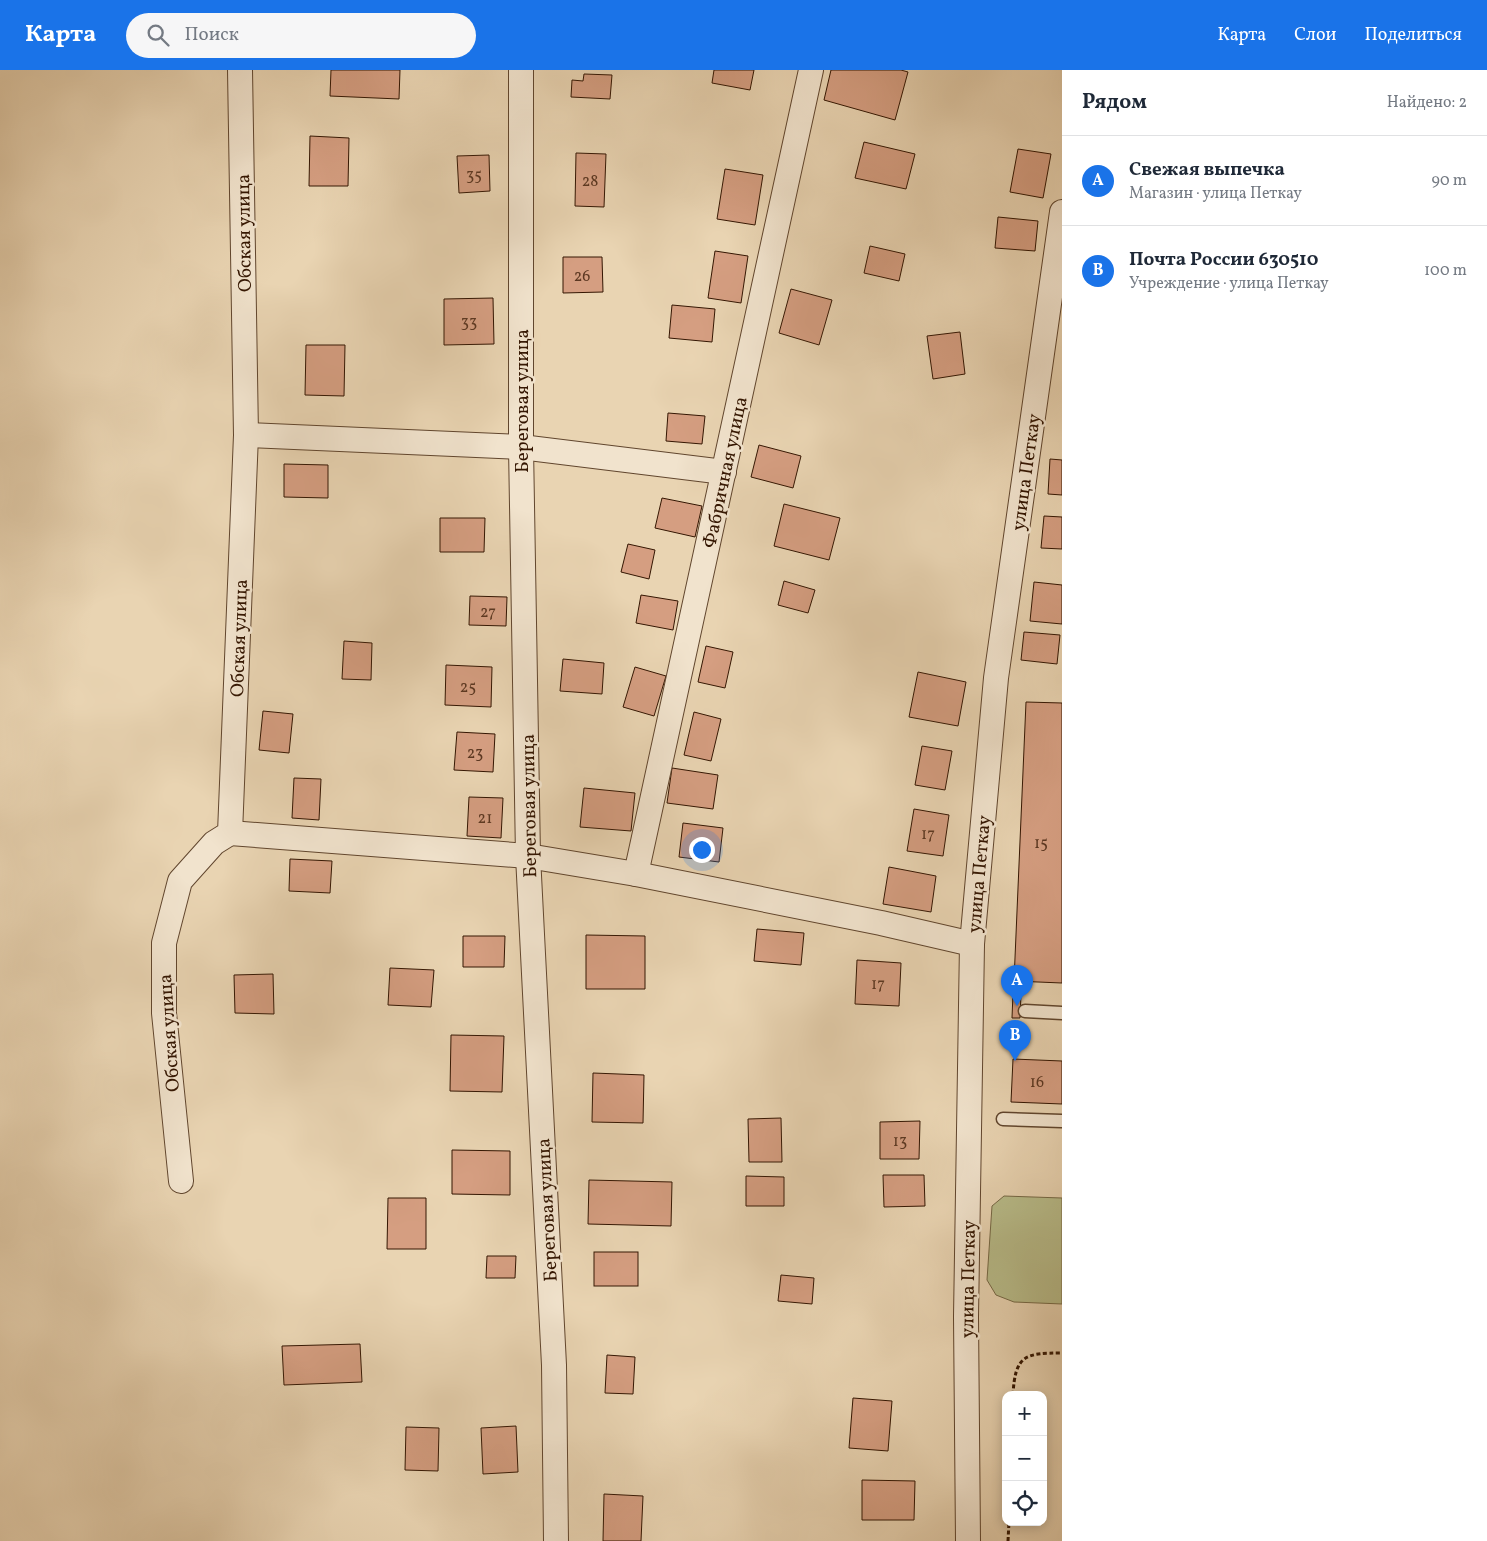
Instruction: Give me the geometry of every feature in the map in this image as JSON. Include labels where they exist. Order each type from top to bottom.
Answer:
[{"type":"street","name":"Обская улица","points":[[181,1181],[164,1013],[164,943],[180,881],[214,843],[230,833],[246,435],[240,70]]},
{"type":"street","name":"Береговая улица","points":[[521,70],[521,447],[528,856],[554,1365],[556,1541]]},
{"type":"street","name":"Фабричная улица","points":[[636,874],[812,70]]},
{"type":"street","name":"улица Петкау","points":[[968,1541],[966,1317],[972,944],[996,678],[1062,212]]},
{"type":"street","points":[[246,435],[521,447],[724,472]]},
{"type":"street","points":[[230,833],[528,856],[636,874],[881,923],[972,944]]},
{"type":"lane","points":[[1025,1011],[1062,1013]]},
{"type":"lane","points":[[1003,1118],[1062,1120]]},
{"type":"path","points":[[1013,1391],[1016,1370],[1024,1359],[1039,1353],[1062,1354]]},
{"type":"path","points":[[1008,1541],[1009,1526]]},
{"type":"green space","points":[[1004,1196],[1062,1198],[1062,1304],[1014,1302],[996,1295],[987,1280],[992,1206]]},
{"type":"building","points":[[331,70],[400,70],[399,99],[330,96]]},
{"type":"building","points":[[714,70],[754,70],[750,90],[712,83]]},
{"type":"building","points":[[831,70],[901,70],[908,72],[895,120],[824,100]]},
{"type":"building","points":[[584,74],[612,75],[610,99],[571,97],[572,80],[583,81]]},
{"type":"building","points":[[310,136],[349,138],[348,186],[309,186]]},
{"type":"building","points":[[864,142],[915,154],[906,189],[855,178]]},
{"type":"building","points":[[1018,149],[1051,154],[1043,198],[1010,192]]},
{"type":"building","points":[[576,153],[606,154],[604,207],[575,206]]},
{"type":"building","points":[[489,155],[490,191],[459,193],[457,156]]},
{"type":"building","points":[[725,169],[763,175],[755,225],[717,219]]},
{"type":"building","points":[[998,217],[1038,221],[1035,251],[995,248]]},
{"type":"building","points":[[870,246],[905,254],[899,281],[864,273]]},
{"type":"building","points":[[715,251],[748,256],[741,303],[708,298]]},
{"type":"building","points":[[563,257],[602,257],[603,292],[563,293]]},
{"type":"building","points":[[791,289],[832,300],[819,345],[779,333]]},
{"type":"building","points":[[493,298],[494,344],[444,345],[444,299]]},
{"type":"building","points":[[672,305],[715,309],[712,342],[669,338]]},
{"type":"building","points":[[960,332],[965,374],[933,379],[927,336]]},
{"type":"building","points":[[306,345],[345,345],[344,396],[305,395]]},
{"type":"building","points":[[668,413],[705,416],[702,444],[666,441]]},
{"type":"building","points":[[759,445],[801,456],[793,488],[751,477]]},
{"type":"building","points":[[1050,459],[1062,460],[1062,495],[1048,494]]},
{"type":"building","points":[[284,464],[328,465],[328,498],[284,497]]},
{"type":"building","points":[[662,498],[702,506],[695,537],[655,528]]},
{"type":"building","points":[[784,504],[840,518],[829,560],[774,546]]},
{"type":"building","points":[[1044,516],[1062,517],[1062,549],[1041,548]]},
{"type":"building","points":[[440,518],[485,518],[484,552],[440,552]]},
{"type":"building","points":[[628,544],[655,550],[649,579],[621,572]]},
{"type":"building","points":[[784,581],[815,590],[808,613],[778,605]]},
{"type":"building","points":[[1034,582],[1062,585],[1062,624],[1030,621]]},
{"type":"building","points":[[641,595],[678,601],[673,630],[636,623]]},
{"type":"building","points":[[470,596],[507,597],[506,626],[469,625]]},
{"type":"building","points":[[1024,632],[1060,635],[1057,664],[1021,660]]},
{"type":"building","points":[[344,641],[372,643],[371,680],[342,679]]},
{"type":"building","points":[[706,646],[733,652],[725,688],[698,682]]},
{"type":"building","points":[[563,659],[604,663],[602,694],[560,691]]},
{"type":"building","points":[[446,665],[492,667],[491,707],[445,705]]},
{"type":"building","points":[[635,667],[666,676],[654,716],[623,707]]},
{"type":"building","points":[[918,672],[966,682],[958,726],[909,717]]},
{"type":"building","points":[[1026,702],[1062,703],[1062,983],[1014,981]]},
{"type":"building","points":[[263,711],[293,714],[289,753],[259,750]]},
{"type":"building","points":[[694,712],[721,719],[711,761],[684,755]]},
{"type":"building","points":[[457,732],[495,734],[493,772],[454,770]]},
{"type":"building","points":[[922,746],[952,751],[945,790],[915,785]]},
{"type":"building","points":[[672,768],[718,775],[713,809],[667,803]]},
{"type":"building","points":[[294,778],[321,779],[319,820],[292,818]]},
{"type":"building","points":[[584,788],[635,793],[631,831],[580,827]]},
{"type":"building","points":[[469,797],[503,798],[501,838],[467,836]]},
{"type":"building","points":[[914,809],[949,815],[943,856],[907,851]]},
{"type":"building","points":[[683,823],[723,828],[719,862],[679,857]]},
{"type":"building","points":[[290,859],[332,861],[330,893],[289,891]]},
{"type":"building","points":[[889,867],[936,876],[931,912],[883,904]]},
{"type":"building","points":[[757,929],[804,933],[801,965],[754,961]]},
{"type":"building","points":[[586,935],[645,936],[645,989],[586,989]]},
{"type":"building","points":[[463,936],[505,936],[504,967],[463,967]]},
{"type":"building","points":[[857,960],[901,963],[899,1006],[855,1004]]},
{"type":"building","points":[[390,968],[434,970],[431,1007],[388,1005]]},
{"type":"building","points":[[273,974],[274,1014],[235,1013],[234,975]]},
{"type":"building","points":[[1013,993],[1021,994],[1020,1018],[1012,1018]]},
{"type":"building","points":[[451,1035],[504,1036],[502,1092],[450,1091]]},
{"type":"building","points":[[1013,1059],[1062,1061],[1062,1104],[1011,1102]]},
{"type":"building","points":[[593,1073],[644,1075],[643,1123],[592,1122]]},
{"type":"building","points":[[781,1118],[782,1162],[749,1162],[748,1119]]},
{"type":"building","points":[[920,1121],[919,1159],[880,1159],[880,1122]]},
{"type":"building","points":[[452,1150],[510,1151],[510,1195],[452,1194]]},
{"type":"building","points":[[883,1175],[924,1175],[925,1206],[884,1207]]},
{"type":"building","points":[[746,1176],[784,1177],[784,1206],[746,1206]]},
{"type":"building","points":[[589,1180],[672,1182],[671,1226],[588,1224]]},
{"type":"building","points":[[388,1198],[426,1198],[426,1249],[387,1249]]},
{"type":"building","points":[[594,1252],[638,1252],[638,1286],[594,1286]]},
{"type":"building","points":[[487,1256],[516,1256],[515,1278],[486,1278]]},
{"type":"building","points":[[781,1275],[814,1278],[812,1304],[778,1301]]},
{"type":"building","points":[[360,1344],[362,1382],[284,1385],[282,1346]]},
{"type":"building","points":[[607,1355],[635,1357],[633,1394],[605,1393]]},
{"type":"building","points":[[853,1398],[892,1401],[888,1451],[849,1448]]},
{"type":"building","points":[[516,1426],[518,1472],[483,1474],[481,1428]]},
{"type":"building","points":[[406,1427],[439,1428],[438,1471],[405,1470]]},
{"type":"building","points":[[862,1480],[915,1481],[914,1520],[862,1520]]},
{"type":"building","points":[[604,1494],[643,1496],[641,1541],[603,1541]]},
{"type":"place","name":"Свежая выпечка","points":[[1017,1006]]},
{"type":"place","name":"Почта России 630510","points":[[1015,1061]]}]
